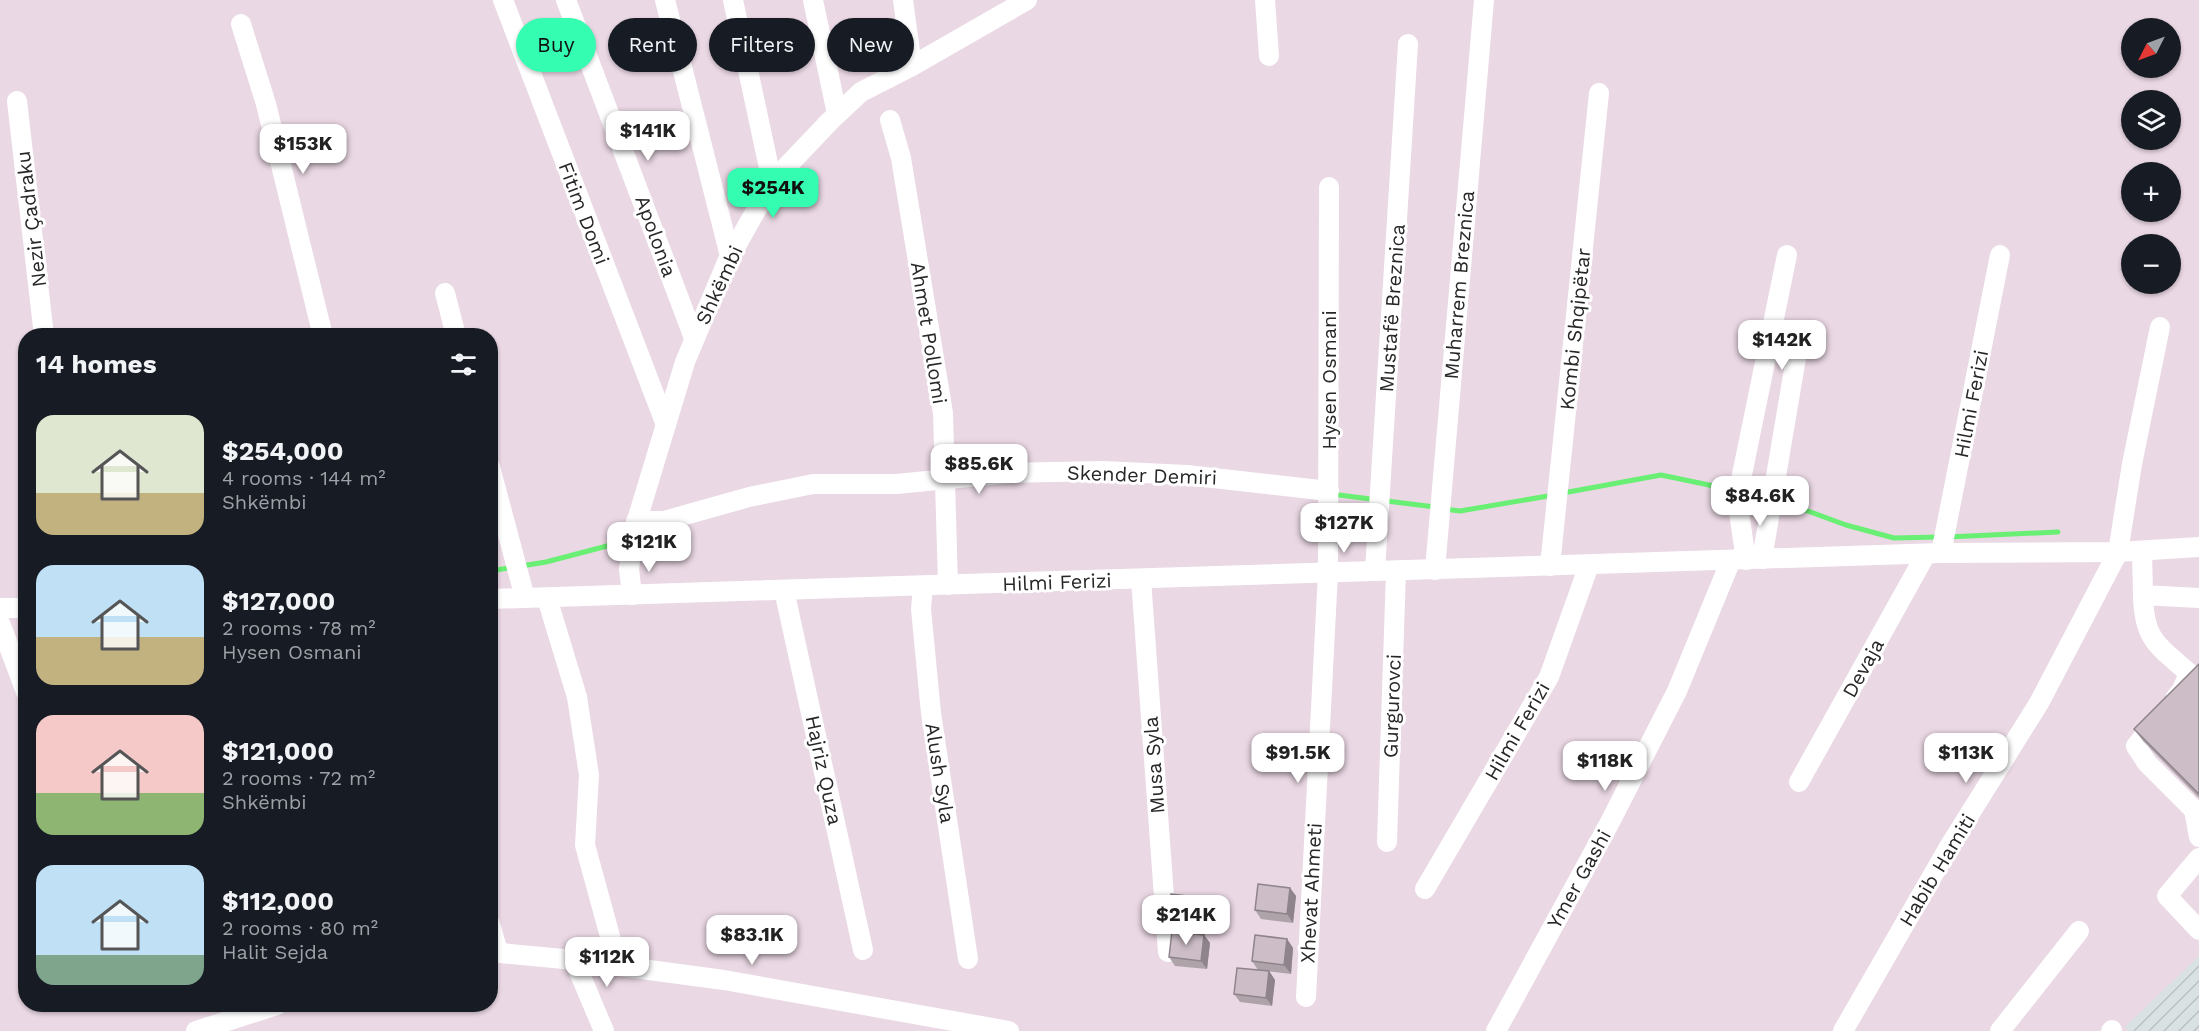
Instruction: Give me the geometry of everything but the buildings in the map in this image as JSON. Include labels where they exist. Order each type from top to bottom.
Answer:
[{"type":"street","name":"Fitim Domi","points":[[503,0],[666,425]]},
{"type":"street","name":"Apolonia","points":[[566,0],[694,338]]},
{"type":"street","points":[[665,0],[730,256]]},
{"type":"street","points":[[733,0],[772,182]]},
{"type":"street","points":[[813,0],[837,114]]},
{"type":"street","points":[[903,0],[905,18]]},
{"type":"street","points":[[1265,0],[1269,56]]},
{"type":"street","name":"Muharrem Breznica","points":[[1435,570],[1484,0]]},
{"type":"street","name":"Shkëmbi","points":[[914,65],[1018,2]]},
{"type":"street","points":[[241,24],[266,104],[322,328]]},
{"type":"street","name":"Mustafë Breznica","points":[[1375,571],[1408,44]]},
{"type":"street","name":"Shkëmbi","points":[[632,595],[629,569],[635,526],[685,362],[730,256],[772,182],[861,92],[900,72]]},
{"type":"street","name":"Kombi Shqipëtar","points":[[1550,566],[1599,93]]},
{"type":"street","name":"Nezir Çadraku","points":[[17,101],[43,328]]},
{"type":"street","name":"Ahmet Pollomi","points":[[890,120],[901,158],[943,413],[947,485],[948,585]]},
{"type":"street","name":"Hysen Osmani","points":[[1328,573],[1329,187]]},
{"type":"street","points":[[1746,560],[1738,490],[1787,255]]},
{"type":"street","name":"Hilmi Ferizi","points":[[1936,552],[1947,526],[2000,255]]},
{"type":"street","points":[[445,293],[454,328]]},
{"type":"street","points":[[2118,552],[2132,464],[2160,327]]},
{"type":"street","name":"Ymer Gashi","points":[[1496,1031],[1609,824],[1771,510],[1797,352]]},
{"type":"street","name":"Skender Demiri","points":[[635,526],[664,521],[748,497],[813,484],[947,485],[1010,473],[1103,471],[1187,475],[1328,496]]},
{"type":"street","points":[[498,497],[525,598]]},
{"type":"street","name":"Hilmi Ferizi","points":[[498,600],[1936,552],[2118,552],[2199,547]]},
{"type":"street","points":[[2142,551],[2144,615],[2150,636],[2188,673],[2182,690],[2136,746],[2147,763],[2196,812],[2199,837]]},
{"type":"street","name":"Devaja","points":[[1800,782],[1936,552]]},
{"type":"street","name":"Habib Hamiti","points":[[1843,1031],[1949,847],[2039,703],[2118,552]]},
{"type":"street","name":"Hilmi Ferizi","points":[[1425,888],[1549,677],[1588,565]]},
{"type":"street","name":"Gurgurovci","points":[[1387,842],[1396,571]]},
{"type":"street","name":"Xhevat Ahmeti","points":[[1306,997],[1328,573]]},
{"type":"street","name":"Musa Syla","points":[[1141,579],[1168,952]]},
{"type":"street","name":"Alush Syla","points":[[923,586],[921,609],[931,713],[968,959]]},
{"type":"street","name":"Hajriz Quza","points":[[784,590],[863,950]]},
{"type":"street","points":[[2143,595],[2199,598]]},
{"type":"street","points":[[547,598],[577,697],[589,775],[585,845],[611,940]]},
{"type":"street","points":[[0,608],[18,608]]},
{"type":"street","points":[[0,623],[18,671]]},
{"type":"street","points":[[2197,924],[2167,896],[2199,858]]},
{"type":"street","points":[[2000,1031],[2079,931]]},
{"type":"street","points":[[498,952],[724,980],[1009,1031]]},
{"type":"street","points":[[574,960],[604,1031]]},
{"type":"street","points":[[196,1031],[255,1012]]},
{"type":"shaded area","points":[[2199,956],[2199,1031],[2128,1031],[2125,1027]]},
{"type":"waterway","points":[[1563,493],[1661,475],[1733,490]]},
{"type":"waterway","points":[[1742,492],[1775,499],[1846,525],[1894,538],[1939,537]]},
{"type":"waterway","points":[[1331,494],[1435,507]]},
{"type":"waterway","points":[[1444,509],[1460,511],[1554,495]]},
{"type":"waterway","points":[[639,537],[667,529]]},
{"type":"waterway","points":[[1948,537],[2058,532]]},
{"type":"waterway","points":[[498,570],[546,562],[630,540]]}]
